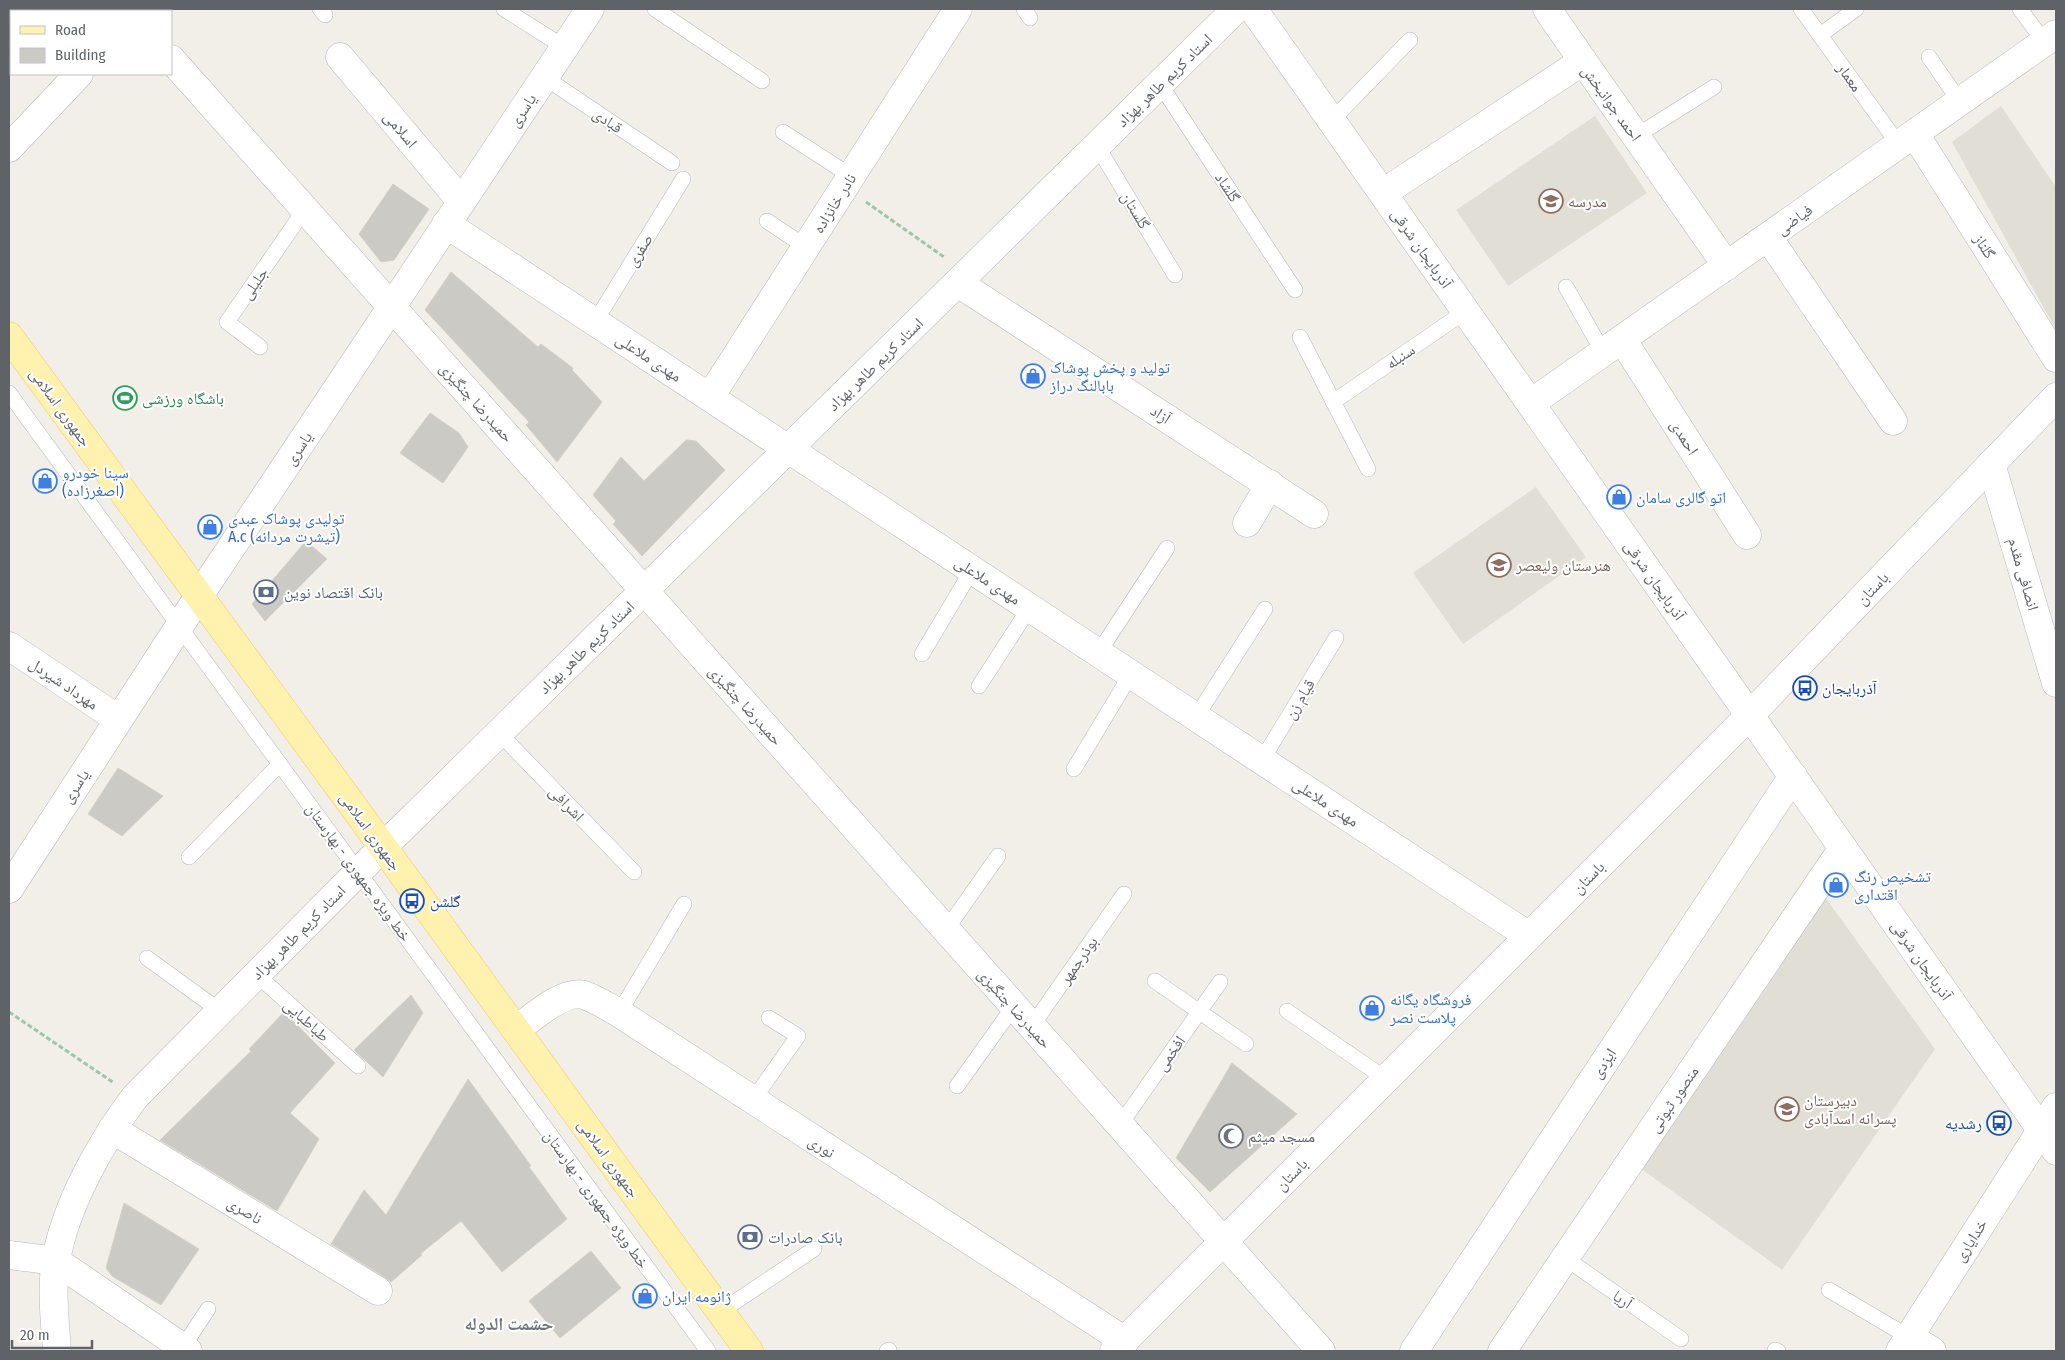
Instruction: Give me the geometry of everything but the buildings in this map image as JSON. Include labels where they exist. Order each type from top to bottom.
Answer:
[{"type":"main road","name":"جمهوری اسلامی","points":[[9,336],[749,1351]]},
{"type":"street","name":"یاسری","points":[[9,886],[179,626],[590,9]]},
{"type":"street","name":"نادر خانزاده","points":[[710,397],[958,9]]},
{"type":"street","name":"استاد کریم طاهر بهزاد","points":[[57,1351],[55,1307],[56,1262],[64,1228],[74,1203],[112,1129],[135,1097],[383,847],[1236,9]]},
{"type":"street","name":"آذربایجان شرقی","points":[[1253,9],[2049,1140]]},
{"type":"street","points":[[1547,9],[1583,61]]},
{"type":"street","name":"فیاضی","points":[[1531,403],[2050,38]]},
{"type":"street","name":"اسلامی","points":[[340,57],[462,202]]},
{"type":"street","name":"حمیدرضا چنگیزی","points":[[172,60],[1321,1351]]},
{"type":"street","name":"احمد جوانبخش","points":[[1383,193],[1583,61],[1727,266]]},
{"type":"street","points":[[9,148],[78,75]]},
{"type":"street","name":"گلناز","points":[[1907,140],[2056,358]]},
{"type":"street","name":"مهدی ملاعلی","points":[[446,224],[1529,936]]},
{"type":"street","points":[[1768,237],[1893,421]]},
{"type":"street","name":"آزاد","points":[[962,278],[1314,514]]},
{"type":"street","name":"احمدی","points":[[1613,346],[1747,535]]},
{"type":"street","name":"باستان","points":[[1120,1346],[1750,715],[2056,397]]},
{"type":"street","name":"انصافی مقدم","points":[[1992,464],[2056,679]]},
{"type":"street","points":[[1248,523],[1270,484]]},
{"type":"street","name":"مهرداد شیردل","points":[[9,646],[118,719]]},
{"type":"street","name":"ایزدی","points":[[1414,1351],[1793,776]]},
{"type":"street","name":"منصور ثبوتی","points":[[1502,1351],[1843,848]]},
{"type":"street","name":"نوری","points":[[516,1030],[564,997],[576,994],[585,995],[619,1013],[753,1100],[1120,1346]]},
{"type":"street","name":"خدایاری","points":[[1904,1344],[2049,1140],[2056,1107]]},
{"type":"street","name":"ناصری","points":[[112,1129],[378,1291]]},
{"type":"street","points":[[9,1255],[56,1262],[185,1349]]},
{"type":"street","points":[[1904,1344],[1932,1351]]},
{"type":"lane","points":[[504,9],[564,47]]},
{"type":"lane","points":[[655,9],[762,81]]},
{"type":"lane","name":"معمار","points":[[1801,9],[1820,35],[1907,140]]},
{"type":"lane","points":[[1820,35],[1856,9]]},
{"type":"lane","points":[[2020,9],[2050,38]]},
{"type":"lane","points":[[1332,120],[1410,40]]},
{"type":"lane","points":[[1928,57],[1960,102]]},
{"type":"lane","name":"قبادی","points":[[544,77],[672,163]]},
{"type":"lane","name":"گلشاد","points":[[1160,84],[1295,290]]},
{"type":"lane","points":[[1636,136],[1714,87]]},
{"type":"lane","points":[[783,132],[848,181]]},
{"type":"lane","name":"گلستان","points":[[1097,146],[1175,275]]},
{"type":"lane","name":"صفری","points":[[595,322],[682,179]]},
{"type":"lane","name":"جلیلی","points":[[260,347],[227,322],[305,209]]},
{"type":"lane","points":[[767,221],[806,247]]},
{"type":"lane","points":[[1566,287],[1613,346]]},
{"type":"lane","name":"سنبله","points":[[1333,402],[1466,311]]},
{"type":"lane","points":[[1300,338],[1368,469]]},
{"type":"lane","name":"خط ویژه جمهوری - بهارستان","points":[[9,393],[708,1351]]},
{"type":"lane","points":[[1099,652],[1167,548]]},
{"type":"lane","points":[[922,654],[972,570]]},
{"type":"lane","points":[[979,686],[1030,607]]},
{"type":"lane","points":[[1196,717],[1265,609]]},
{"type":"lane","name":"قیام زن","points":[[1262,760],[1336,638]]},
{"type":"lane","points":[[1074,769],[1131,674]]},
{"type":"lane","name":"اشرافی","points":[[499,733],[634,872]]},
{"type":"lane","points":[[189,857],[280,764]]},
{"type":"lane","points":[[946,930],[998,856]]},
{"type":"lane","name":"بوذرجمهر","points":[[1032,1026],[1124,894]]},
{"type":"lane","points":[[619,1013],[684,904]]},
{"type":"lane","points":[[147,958],[220,1011]]},
{"type":"lane","name":"طباطبایی","points":[[256,974],[358,1066]]},
{"type":"lane","points":[[1155,981],[1246,1044]]},
{"type":"lane","name":"افخمی","points":[[1120,1125],[1220,982]]},
{"type":"lane","points":[[957,1086],[1014,1006]]},
{"type":"lane","points":[[1287,1011],[1386,1079]]},
{"type":"lane","points":[[753,1100],[798,1036],[769,1018]]},
{"type":"lane","points":[[720,1312],[814,1249]]},
{"type":"lane","name":"آریا","points":[[1565,1258],[1681,1339]]},
{"type":"lane","points":[[1829,1290],[1904,1344]]},
{"type":"lane","points":[[185,1349],[208,1309]]},
{"type":"path","points":[[848,181],[962,278]]},
{"type":"path","points":[[9,1012],[135,1097]]},
{"type":"shaded area","points":[[2001,106],[2056,187],[2056,330],[1952,142]]},
{"type":"shaded area","name":"مدرسه","points":[[1595,116],[1647,193],[1508,286],[1456,210]]},
{"type":"shaded area","name":"هنرستان ولیعصر","points":[[1536,487],[1586,557],[1463,644],[1413,573]]},
{"type":"shaded area","name":"دبیرستان پسرانه اسدآبادی","points":[[1822,893],[1935,1049],[1782,1270],[1640,1168]]},
{"type":"place","name":"مدرسه","points":[[1551,201]]},
{"type":"place","name":"تولید و پخش پوشاک بابالنگ دراز","points":[[1033,376]]},
{"type":"place","name":"باشگاه ورزشی","points":[[125,398]]},
{"type":"place","name":"سینا خودرو (اصغرزاده)","points":[[45,481]]},
{"type":"place","name":"اتو گالری سامان","points":[[1619,497]]},
{"type":"place","name":"تولیدی پوشاک عبدی A.c (تیشرت مردانه)","points":[[210,527]]},
{"type":"place","name":"هنرستان ولیعصر","points":[[1499,565]]},
{"type":"place","name":"بانک اقتصاد نوین","points":[[266,592]]},
{"type":"place","name":"آذربایجان","points":[[1805,688]]},
{"type":"place","name":"تشخیص رنگ اقتداری","points":[[1836,885]]},
{"type":"place","name":"گلشن","points":[[412,901]]},
{"type":"place","name":"فروشگاه یگانه پلاست نصر","points":[[1372,1008]]},
{"type":"place","name":"دبیرستان پسرانه اسدآبادی","points":[[1787,1109]]},
{"type":"place","name":"رشدیه","points":[[1999,1123]]},
{"type":"place","name":"مسجد میثم","points":[[1231,1136]]},
{"type":"place","name":"بانک صادرات","points":[[750,1237]]},
{"type":"place","name":"ژانومه ایران","points":[[645,1296]]},
{"type":"district","name":"حشمت الدوله","points":[[509,1324]]}]
